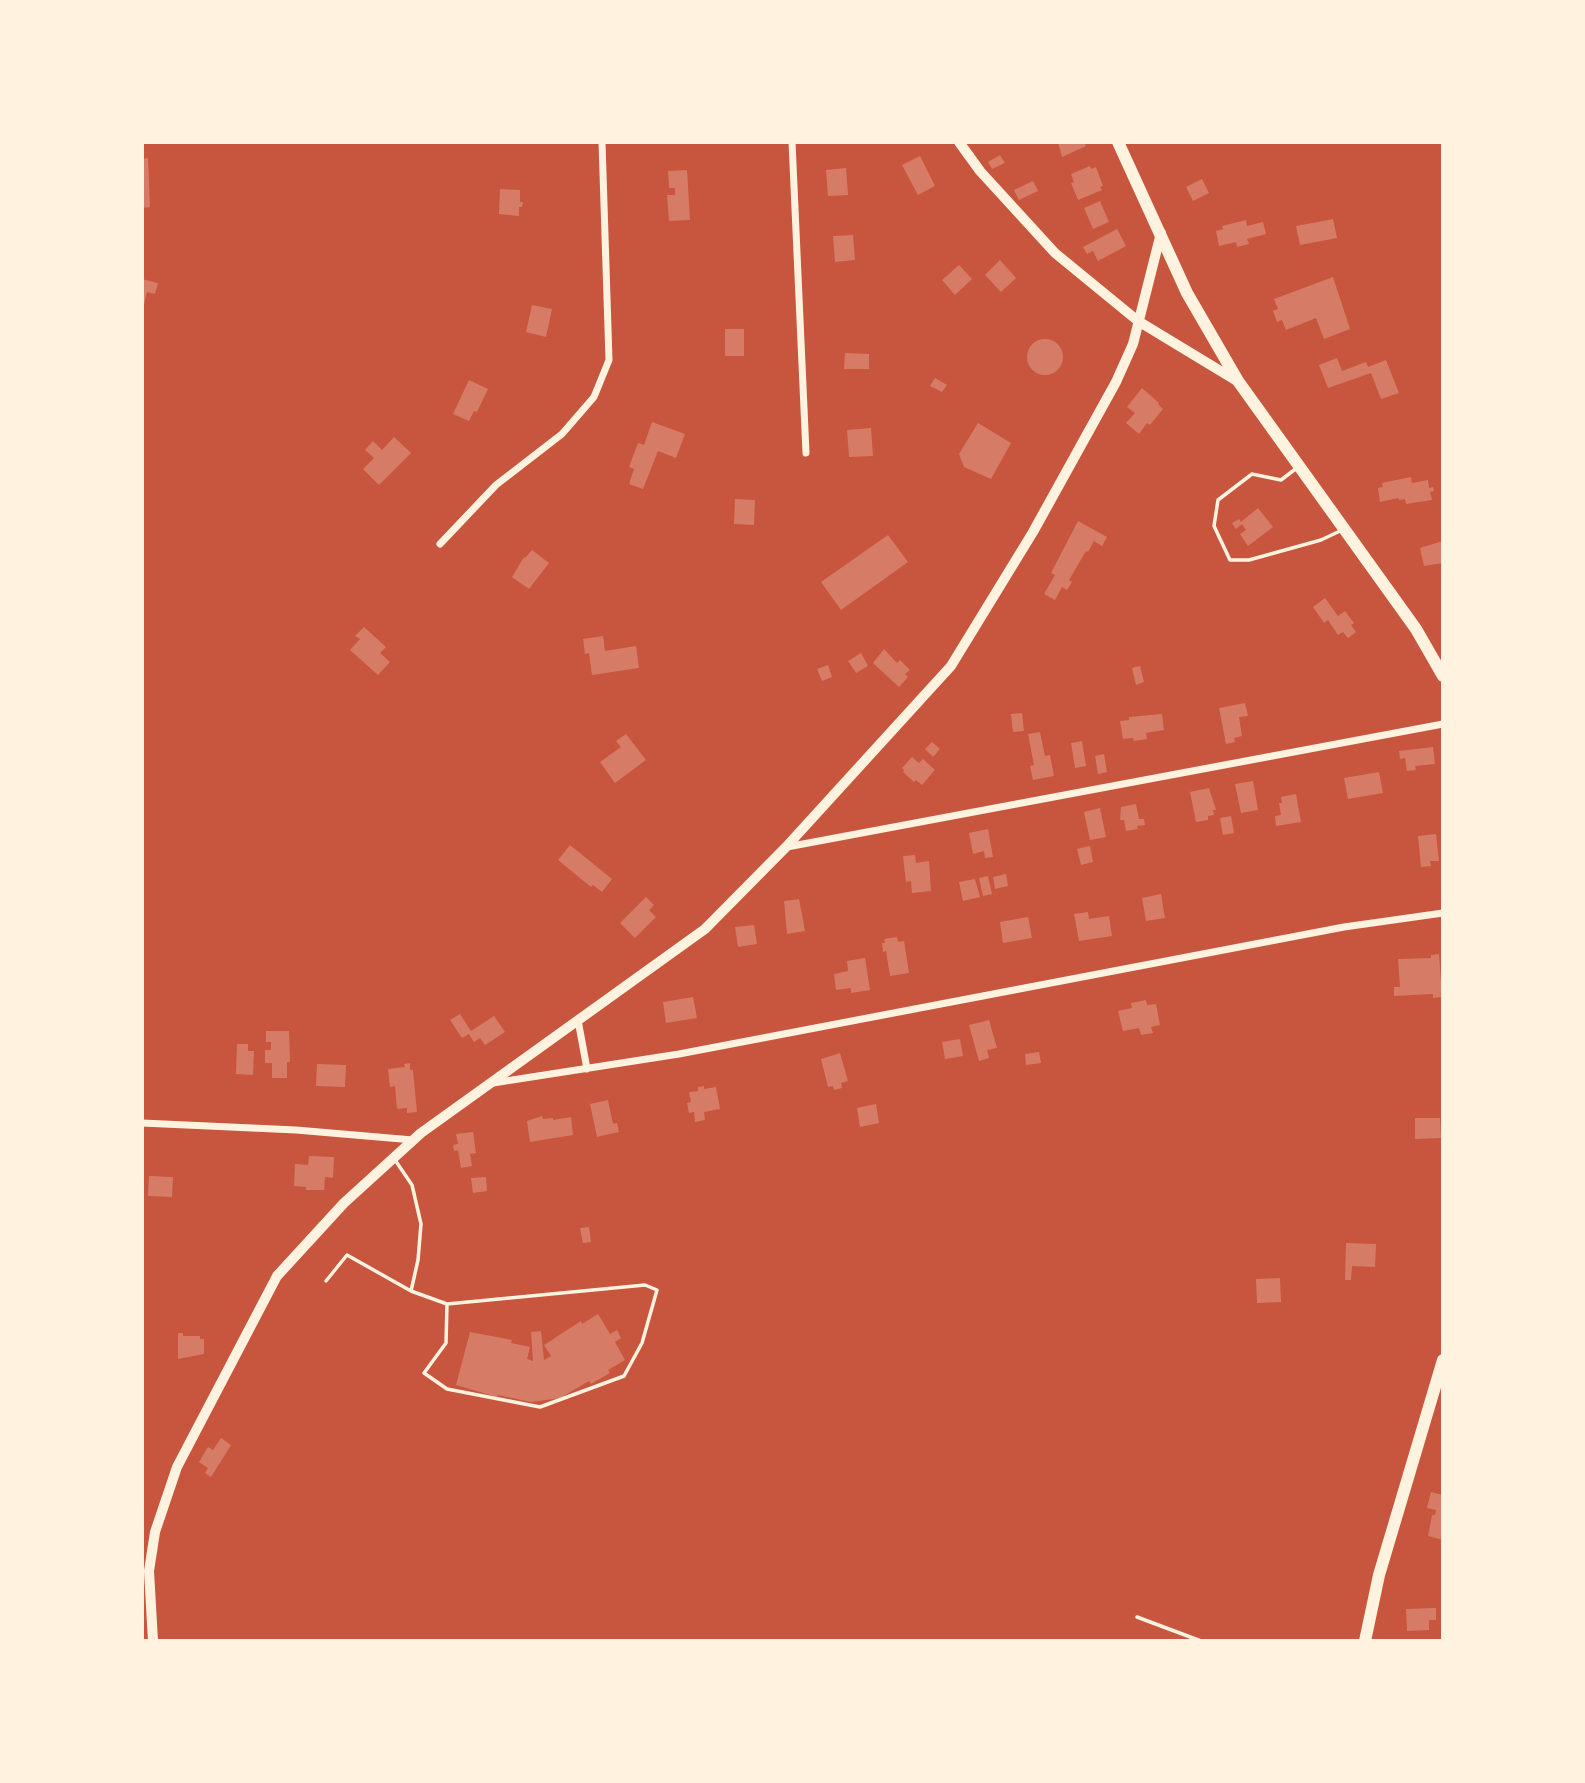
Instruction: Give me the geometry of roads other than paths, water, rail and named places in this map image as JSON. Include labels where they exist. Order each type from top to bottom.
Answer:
[{"type":"main road","points":[[1118,142],[1187,293],[1238,381],[1416,629],[1443,676]]},
{"type":"main road","points":[[1365,1641],[1379,1575],[1443,1360]]},
{"type":"street","points":[[440,544],[496,485],[562,434],[594,397],[609,360],[602,142]]},
{"type":"street","points":[[792,142],[806,453]]},
{"type":"street","points":[[959,142],[980,171],[1055,253],[1138,321],[1238,381]]},
{"type":"street","points":[[153,1641],[147,1555],[177,1467],[277,1276],[344,1203],[414,1140],[489,1083],[705,929],[786,847],[951,666],[1033,532],[1102,409],[1133,344],[1161,233]]},
{"type":"street","points":[[786,847],[1443,724]]},
{"type":"street","points":[[489,1083],[679,1054],[1344,927],[1443,913]]},
{"type":"street","points":[[578,1020],[587,1069]]},
{"type":"street","points":[[142,1123],[296,1130],[414,1140]]},
{"type":"lane","points":[[1300,466],[1281,480],[1252,474],[1218,500],[1214,526],[1230,560],[1249,560],[1321,540],[1345,529]]},
{"type":"lane","points":[[394,1158],[412,1185],[421,1224],[418,1260],[411,1291]]},
{"type":"lane","points":[[326,1281],[347,1255],[411,1291],[447,1304],[645,1285],[657,1290],[642,1343],[624,1376],[540,1407],[447,1390],[425,1373],[446,1343],[447,1304]]},
{"type":"lane","points":[[1137,1616],[1201,1641]]}]
